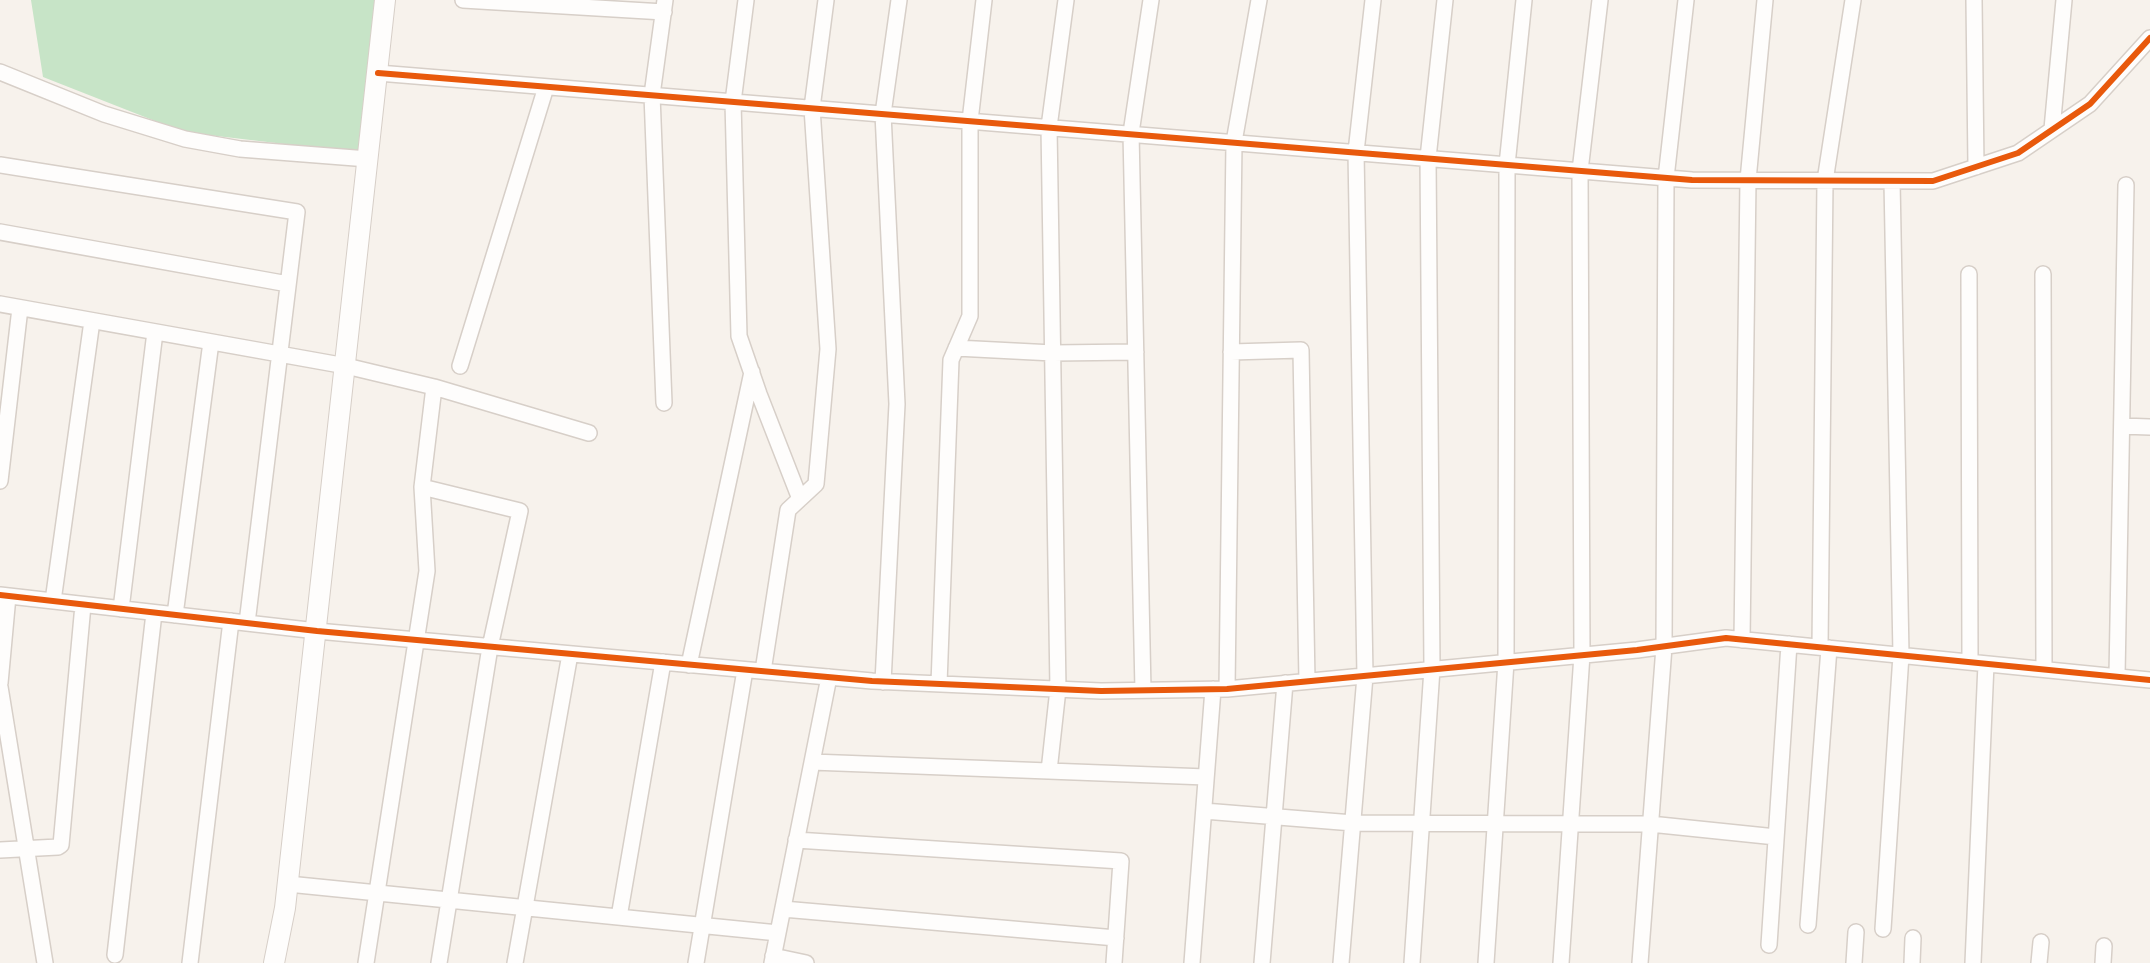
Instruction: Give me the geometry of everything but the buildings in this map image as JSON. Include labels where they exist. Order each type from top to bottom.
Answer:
[{"type":"street","points":[[274,963],[288,884],[385,0]]},
{"type":"street","points":[[463,0],[665,6],[652,95],[664,403]]},
{"type":"street","points":[[746,0],[733,102],[739,336],[800,498]]},
{"type":"street","points":[[763,671],[788,510],[816,484],[828,349],[812,108],[826,0]]},
{"type":"street","points":[[883,682],[897,404],[883,114],[899,0]]},
{"type":"street","points":[[939,684],[951,360],[970,316],[970,121],[984,0]]},
{"type":"street","points":[[1049,771],[1058,689],[1049,127],[1066,0]]},
{"type":"street","points":[[1143,690],[1131,133],[1151,0]]},
{"type":"street","points":[[1192,963],[1206,777],[1220,689],[1231,352],[1234,142],[1258,0]]},
{"type":"street","points":[[1341,963],[1365,676],[1356,152],[1373,0]]},
{"type":"street","points":[[1412,963],[1432,669],[1428,158],[1445,0]]},
{"type":"street","points":[[1486,963],[1506,662],[1507,165],[1524,0]]},
{"type":"street","points":[[1561,963],[1582,655],[1580,171],[1600,0]]},
{"type":"street","points":[[1640,963],[1664,647],[1665,178],[1686,0]]},
{"type":"street","points":[[1742,640],[1748,180],[1765,0]]},
{"type":"street","points":[[1808,924],[1824,648],[1825,181],[1853,0]]},
{"type":"street","points":[[1974,0],[1976,167]]},
{"type":"street","points":[[2052,129],[2064,0]]},
{"type":"street","points":[[378,73],[1692,180],[1933,181],[2018,153],[2090,104],[2150,38]]},
{"type":"street","points":[[0,72],[104,114],[185,139],[240,149],[368,159]]},
{"type":"street","points":[[460,366],[546,87]]},
{"type":"street","points":[[0,165],[297,212],[280,354],[190,963]]},
{"type":"street","points":[[1883,929],[1901,655],[1892,181]]},
{"type":"street","points":[[2117,676],[2126,185]]},
{"type":"street","points":[[0,232],[288,284]]},
{"type":"street","points":[[1969,274],[1970,662]]},
{"type":"street","points":[[2043,274],[2044,669]]},
{"type":"street","points":[[0,304],[346,366],[434,387],[589,433]]},
{"type":"street","points":[[0,481],[20,308]]},
{"type":"street","points":[[53,601],[92,321]]},
{"type":"street","points":[[121,609],[155,332]]},
{"type":"street","points":[[175,615],[211,342]]},
{"type":"street","points":[[956,348],[1053,353],[1136,352]]},
{"type":"street","points":[[1231,352],[1301,350],[1307,681]]},
{"type":"street","points":[[689,664],[752,372]]},
{"type":"street","points":[[366,963],[427,571],[422,487],[434,387]]},
{"type":"street","points":[[2122,426],[2150,427]]},
{"type":"street","points":[[422,487],[520,510],[490,646],[439,963]]},
{"type":"street","points":[[45,963],[0,685],[4,596],[317,631],[883,682],[1101,691],[1220,689],[1664,647],[1726,638],[2150,680]]},
{"type":"street","points":[[0,850],[61,845],[83,604]]},
{"type":"street","points":[[115,955],[154,613]]},
{"type":"street","points":[[1769,945],[1790,644]]},
{"type":"street","points":[[515,963],[570,654]]},
{"type":"street","points":[[619,917],[663,662]]},
{"type":"street","points":[[1973,963],[1986,664]]},
{"type":"street","points":[[696,963],[745,670]]},
{"type":"street","points":[[806,963],[772,959],[829,677]]},
{"type":"street","points":[[1262,963],[1285,683]]},
{"type":"street","points":[[812,762],[1206,777]]},
{"type":"street","points":[[1204,811],[1353,823],[1650,824],[1776,837]]},
{"type":"street","points":[[796,840],[1121,861],[1114,963]]},
{"type":"street","points":[[288,884],[778,933]]},
{"type":"street","points":[[783,909],[1116,938]]},
{"type":"street","points":[[1854,963],[1856,932]]},
{"type":"street","points":[[1912,963],[1913,938]]},
{"type":"street","points":[[2039,963],[2041,942]]},
{"type":"street","points":[[2103,963],[2104,946]]},
{"type":"green space","points":[[31,0],[385,0],[369,154],[183,132],[43,77]]},
{"type":"cycle path","points":[[378,73],[1692,180],[1933,181],[2018,153],[2090,104],[2150,38]]},
{"type":"cycle path","points":[[0,595],[317,631],[872,681],[1101,691],[1227,689],[1637,650],[1726,638],[2150,680]]}]
